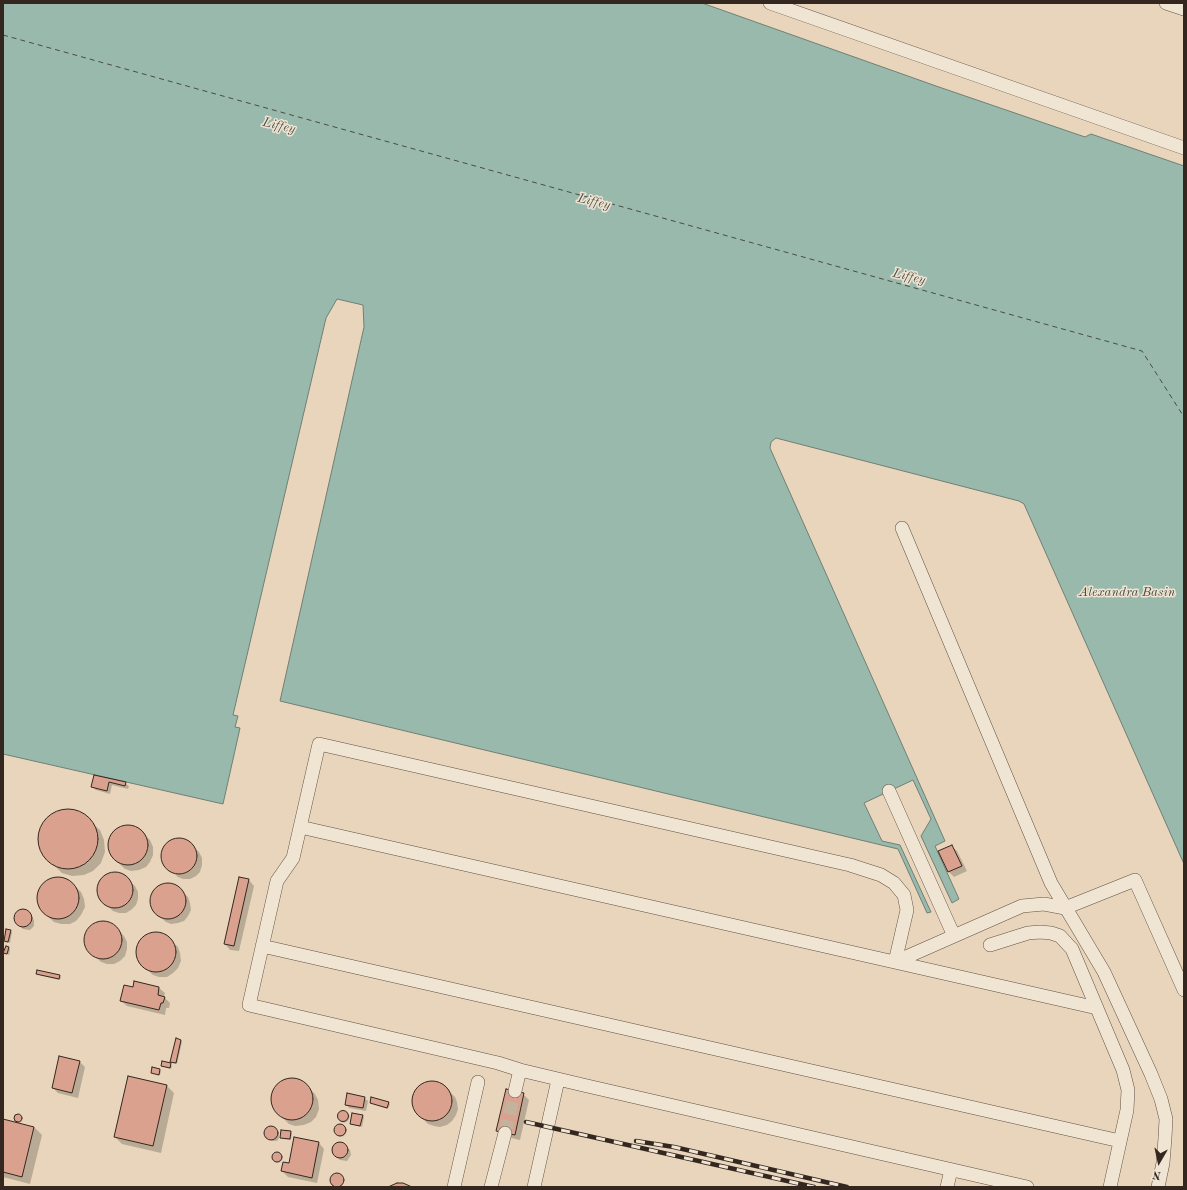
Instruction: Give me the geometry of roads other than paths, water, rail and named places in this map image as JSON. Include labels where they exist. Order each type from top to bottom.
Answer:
[{"type":"street","points":[[770,3],[1184,148]]},
{"type":"street","points":[[1166,3],[1184,9]]},
{"type":"street","points":[[902,528],[1051,883],[1104,972],[1161,1099],[1166,1120],[1163,1163],[1158,1187]]},
{"type":"street","points":[[896,962],[907,910],[904,895],[894,883],[881,875],[842,863],[319,744],[294,858],[277,880],[249,1005],[498,1063],[558,1080],[1027,1187]]},
{"type":"street","points":[[889,791],[954,936]]},
{"type":"street","points":[[300,827],[1097,1008]]},
{"type":"street","points":[[896,962],[1022,906],[1044,904],[1065,908],[1134,880],[1184,990]]},
{"type":"street","points":[[990,945],[1028,933],[1045,932],[1060,936],[1072,949],[1123,1070],[1128,1090],[1127,1110],[1110,1187]]},
{"type":"street","points":[[262,946],[1120,1141]]},
{"type":"street","points":[[514,1091],[520,1070]]},
{"type":"street","points":[[534,1187],[558,1080]]},
{"type":"street","points":[[454,1187],[478,1082]]},
{"type":"street","points":[[491,1187],[505,1133]]},
{"type":"street","points":[[947,1187],[951,1170]]},
{"type":"water","points":[[3,3],[702,3],[1085,137],[1091,134],[1184,166],[1184,864],[1024,504],[1019,501],[776,438],[771,442],[770,448],[945,841],[935,846],[959,899],[952,903],[921,836],[931,819],[913,780],[864,803],[882,841],[900,845],[931,912],[927,913],[898,849],[280,701],[364,327],[363,305],[337,299],[326,318],[233,715],[238,716],[235,727],[240,728],[223,804],[3,754]]},
{"type":"tunnel","points":[[505,1133],[515,1091]]},
{"type":"railway","points":[[526,1122],[814,1187]]},
{"type":"railway","points":[[636,1141],[674,1147],[847,1187]]},
{"type":"water label","name":"Liffey","points":[[279,126]]},
{"type":"water label","name":"Liffey","points":[[594,202]]},
{"type":"water label","name":"Liffey","points":[[909,277]]},
{"type":"water label","name":"Alexandra Basin","points":[[1127,593]]}]
